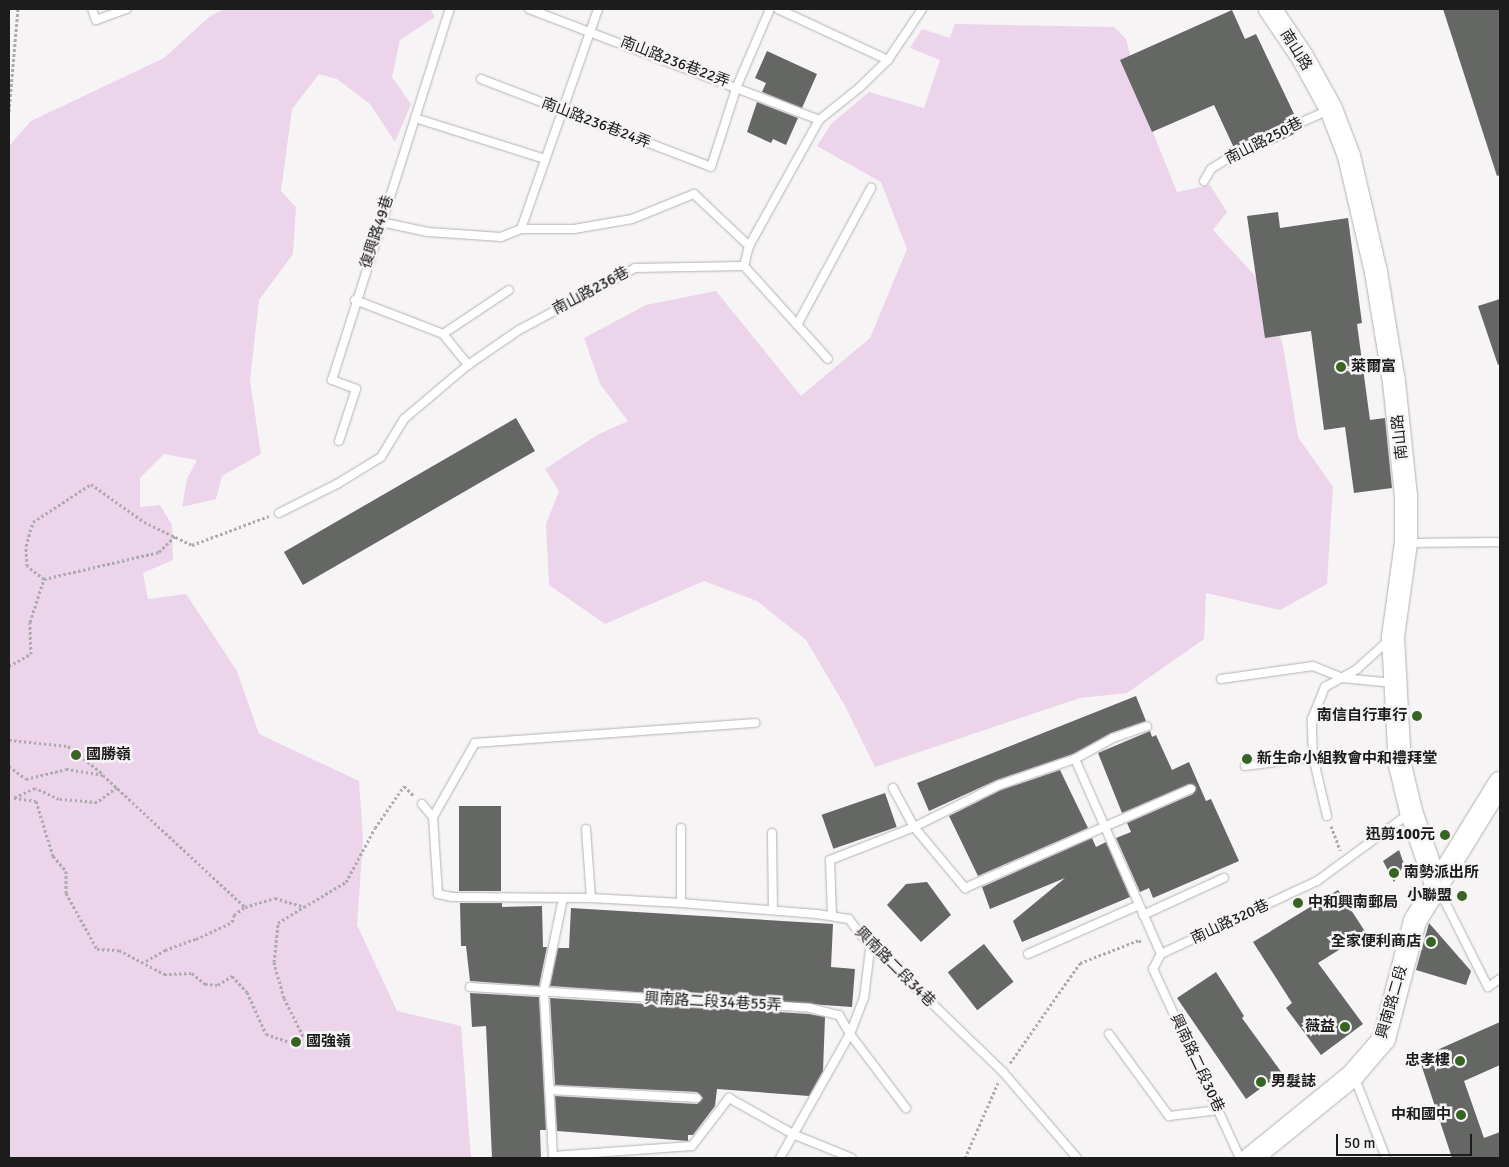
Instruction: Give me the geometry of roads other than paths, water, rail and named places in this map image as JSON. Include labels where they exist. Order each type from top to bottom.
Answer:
[{"type":"street","name":"南山路","points":[[1270,9],[1303,58],[1331,109],[1349,156],[1377,282],[1394,382],[1406,496],[1406,543],[1393,637],[1400,765],[1411,811],[1436,884]]},
{"type":"street","name":"興南路二段","points":[[1251,1158],[1353,1075],[1384,1039],[1414,921],[1500,783]]},
{"type":"lane","points":[[92,9],[96,20],[127,9]]},
{"type":"lane","name":"復興路49巷","points":[[339,441],[356,389],[332,380],[355,300],[450,9]]},
{"type":"lane","name":"南山路236巷22弄","points":[[529,9],[591,30],[737,86],[819,120]]},
{"type":"lane","points":[[520,229],[598,9]]},
{"type":"lane","points":[[737,86],[770,9]]},
{"type":"lane","points":[[778,9],[888,60]]},
{"type":"lane","points":[[828,359],[744,266],[749,246],[819,120],[860,87],[888,60],[922,9]]},
{"type":"lane","name":"南山路236巷24弄","points":[[481,79],[711,167],[737,86]]},
{"type":"lane","name":"南山路250巷","points":[[1204,181],[1211,169],[1246,146],[1331,109]]},
{"type":"lane","points":[[415,118],[545,159]]},
{"type":"lane","points":[[797,325],[871,188]]},
{"type":"lane","points":[[381,222],[472,237],[501,237],[520,229],[574,228],[632,218],[694,194],[749,246]]},
{"type":"lane","name":"南山路236巷","points":[[279,513],[337,484],[382,457],[404,419],[468,365],[519,330],[635,268],[744,266]]},
{"type":"lane","points":[[443,334],[509,290]]},
{"type":"lane","points":[[355,300],[443,334],[468,365]]},
{"type":"lane","points":[[1406,543],[1500,542]]},
{"type":"lane","points":[[1327,816],[1313,757],[1312,719],[1325,687],[1357,669],[1393,637]]},
{"type":"lane","points":[[1221,679],[1313,666],[1342,678],[1396,684]]},
{"type":"lane","points":[[422,804],[433,817],[475,743],[756,723]]},
{"type":"lane","points":[[832,916],[830,860],[914,827],[999,786],[1075,759],[1113,738],[1147,726]]},
{"type":"lane","points":[[1245,766],[1313,757]]},
{"type":"lane","points":[[1075,759],[1105,825],[1138,906],[1161,954]]},
{"type":"lane","points":[[893,788],[914,827],[965,888],[988,880],[1105,825],[1191,789]]},
{"type":"lane","name":"南山路320巷","points":[[1161,954],[1317,881],[1411,811]]},
{"type":"lane","name":"興南路二段34巷","points":[[433,817],[438,894],[452,897],[591,898],[681,903],[773,910],[849,919],[1003,1072],[1077,1158]]},
{"type":"lane","points":[[681,828],[681,903]]},
{"type":"lane","points":[[586,829],[591,898]]},
{"type":"lane","points":[[772,834],[773,910]]},
{"type":"lane","points":[[1143,915],[1224,878]]},
{"type":"lane","points":[[1436,884],[1488,987],[1500,979]]},
{"type":"lane","points":[[563,898],[544,990],[553,1157],[692,1146],[729,1098],[795,1135],[852,1158]]},
{"type":"lane","points":[[1028,954],[1138,906]]},
{"type":"lane","points":[[780,1158],[795,1135],[850,1034],[864,998],[871,942]]},
{"type":"lane","name":"興南路二段30巷","points":[[1161,954],[1153,969],[1240,1158]]},
{"type":"lane","name":"興南路二段34巷55弄","points":[[470,987],[544,990],[810,1008],[840,1015],[850,1034],[906,1108]]},
{"type":"lane","points":[[1109,1034],[1169,1116],[1219,1110]]},
{"type":"lane","points":[[1353,1075],[1386,1158]]},
{"type":"lane","points":[[549,1090],[697,1098]]},
{"type":"place","name":"萊爾富","points":[[1341,367]]},
{"type":"place","name":"南信自行車行","points":[[1417,716]]},
{"type":"place","name":"國勝嶺","points":[[76,755]]},
{"type":"place","name":"新生命小組教會中和禮拜堂","points":[[1247,759]]},
{"type":"place","name":"迅剪100元","points":[[1445,835]]},
{"type":"place","name":"南勢派出所","points":[[1394,873]]},
{"type":"place","name":"小聯盟","points":[[1462,896]]},
{"type":"place","name":"中和興南郵局","points":[[1298,903]]},
{"type":"place","name":"全家便利商店","points":[[1431,942]]},
{"type":"place","name":"薇益","points":[[1345,1027]]},
{"type":"place","name":"國強嶺","points":[[296,1042]]},
{"type":"place","name":"忠孝樓","points":[[1460,1061]]},
{"type":"place","name":"男髮誌","points":[[1261,1082]]},
{"type":"place","name":"中和國中","points":[[1461,1115]]}]
